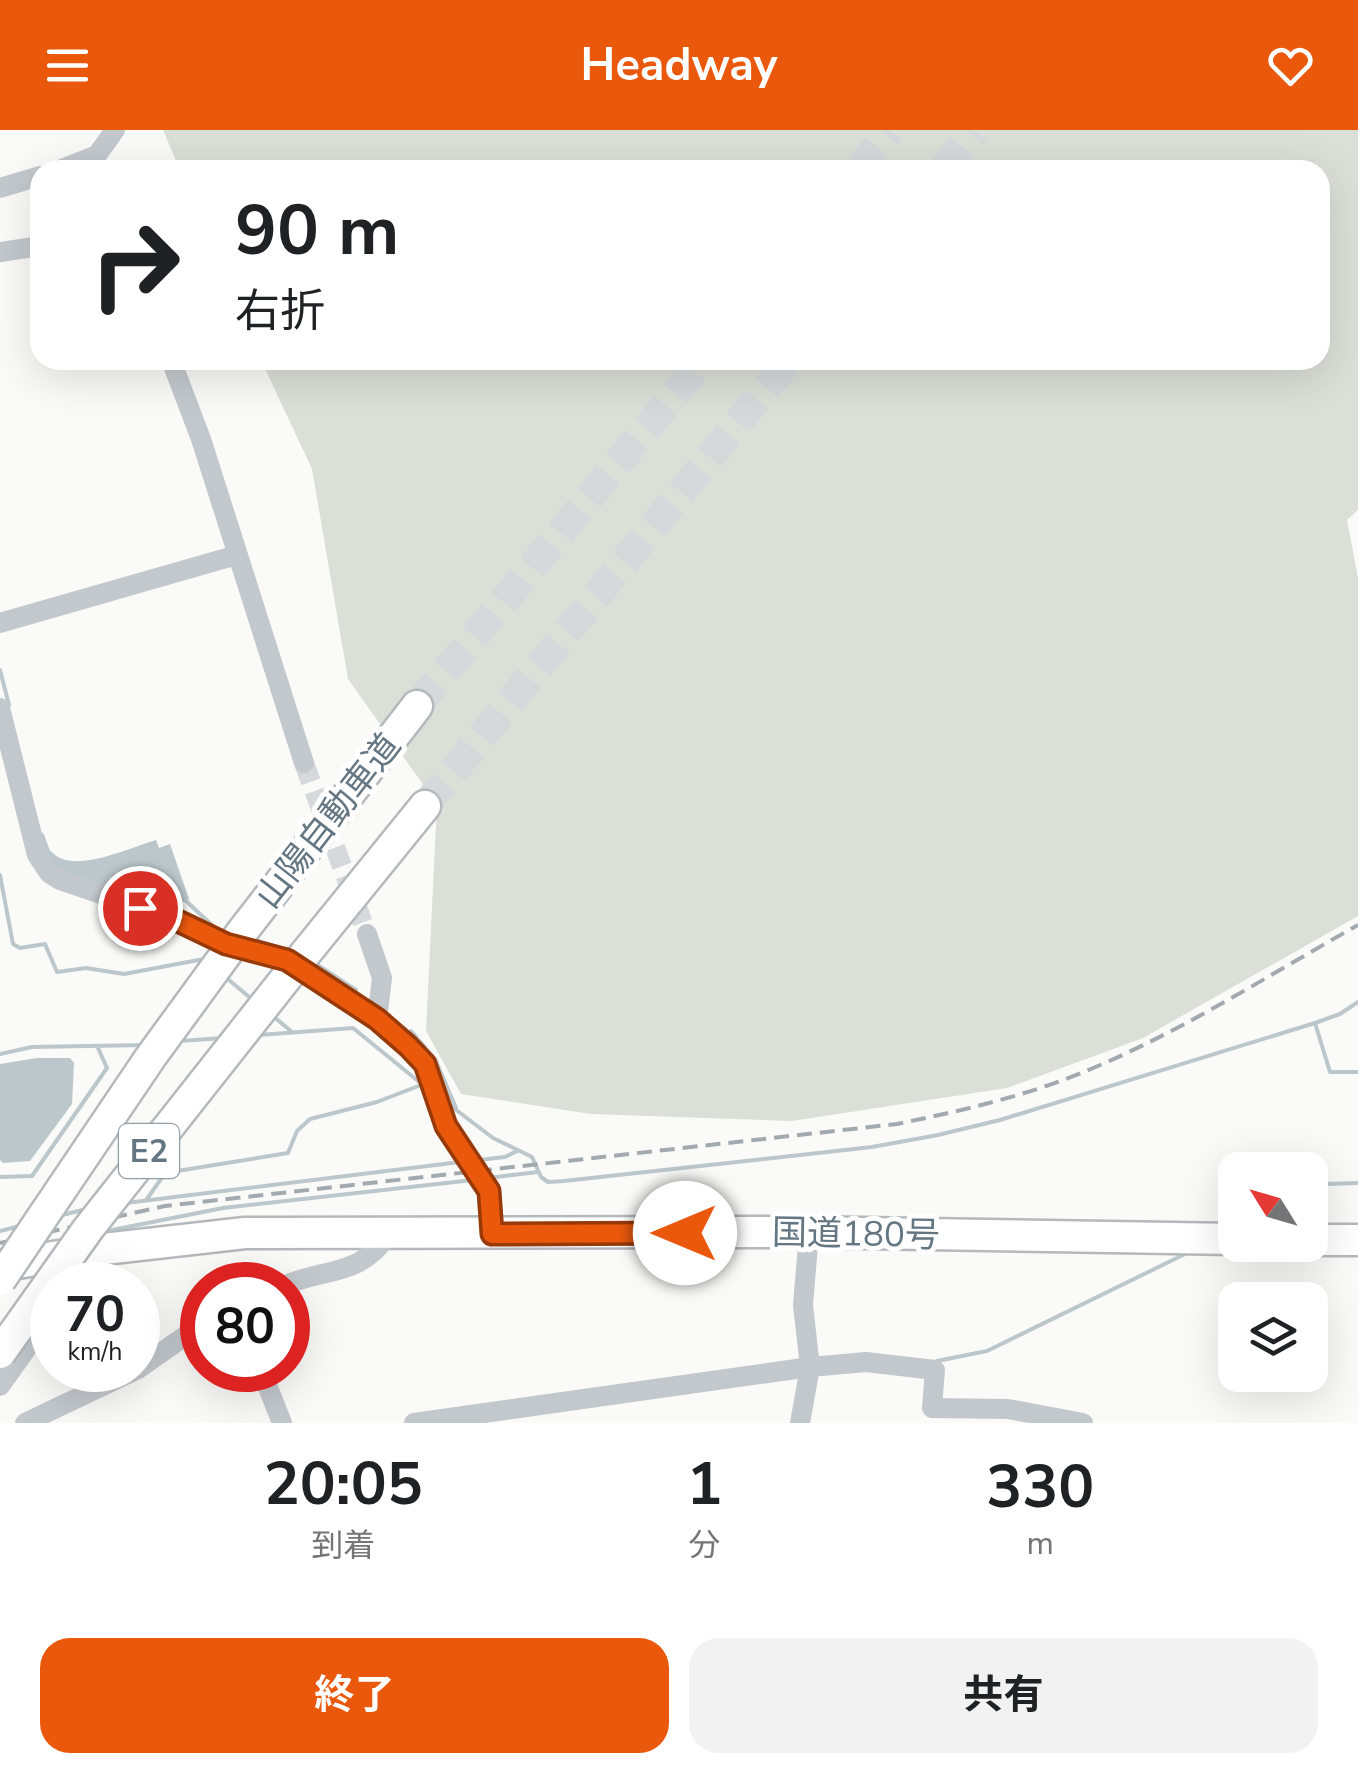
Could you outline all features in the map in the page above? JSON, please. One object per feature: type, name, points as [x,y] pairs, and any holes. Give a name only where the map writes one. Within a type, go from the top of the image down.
[{"type":"highway","name":"山陽自動車道","points":[[0,1280],[150,1058],[417,706]]},
{"type":"highway","name":"山陽自動車道","points":[[0,1353],[88,1229],[425,806]]},
{"type":"highway","name":"国道180号","points":[[0,1266],[95,1250],[245,1233],[809,1232],[1218,1238]]},
{"type":"highway","points":[[1328,1240],[1358,1240]]},
{"type":"street","points":[[85,160],[97,155],[115,130]]},
{"type":"street","points":[[0,188],[30,179]]},
{"type":"street","points":[[0,252],[30,248]]},
{"type":"street","points":[[175,370],[304,763]]},
{"type":"street","points":[[0,623],[237,554]]},
{"type":"street","points":[[0,708],[37,854],[49,873],[72,885],[174,919],[226,944],[287,960],[377,1019],[417,1054],[428,1074],[446,1126],[489,1191],[492,1234]]},
{"type":"street","points":[[367,934],[382,978],[377,1019]]},
{"type":"street","points":[[800,1423],[809,1362],[803,1280],[809,1232]]},
{"type":"street","points":[[310,1278],[358,1266],[376,1252],[390,1233]]},
{"type":"street","points":[[87,1262],[95,1250]]},
{"type":"street","points":[[0,1386],[30,1343]]},
{"type":"street","points":[[414,1423],[809,1362],[866,1362],[936,1370],[932,1408],[1008,1409],[1081,1423]]},
{"type":"street","points":[[25,1423],[91,1392]]},
{"type":"street","points":[[270,1392],[282,1423]]},
{"type":"shaded area","points":[[163,130],[1358,130],[1358,510],[1347,520],[1358,578],[1358,916],[1143,1038],[1007,1088],[792,1121],[591,1114],[461,1094],[426,1031],[437,804],[348,679],[312,469],[266,370],[1330,370],[1330,160],[176,160]]},
{"type":"shaded area","points":[[156,840],[159,848],[170,844],[189,899],[183,902],[156,893],[137,897],[60,872],[45,854],[51,851],[60,858],[86,861]]},
{"type":"shaded area","points":[[70,1058],[74,1063],[72,1104],[30,1161],[3,1163],[0,1064]]},
{"type":"waterway","points":[[0,670],[9,705]]},
{"type":"waterway","points":[[42,835],[49,854]]},
{"type":"waterway","points":[[0,875],[13,944],[20,948],[45,944],[57,972],[86,968],[124,974],[204,959]]},
{"type":"waterway","points":[[185,900],[215,928]]},
{"type":"waterway","points":[[252,939],[291,951]]},
{"type":"waterway","points":[[313,962],[356,990]]},
{"type":"waterway","points":[[223,975],[254,1001]]},
{"type":"waterway","points":[[447,1103],[493,1138],[532,1157],[541,1177],[548,1182],[872,1147],[1000,1120],[1315,1023],[1358,1002]]},
{"type":"waterway","points":[[273,1016],[292,1032]]},
{"type":"waterway","points":[[1315,1023],[1330,1072],[1358,1072]]},
{"type":"waterway","points":[[259,1035],[353,1028],[423,1085]]},
{"type":"waterway","points":[[411,1031],[435,1059],[456,1108]]},
{"type":"waterway","points":[[179,1041],[224,1038]]},
{"type":"waterway","points":[[0,1054],[32,1047],[145,1045]]},
{"type":"waterway","points":[[0,1177],[32,1176],[107,1068],[98,1048]]},
{"type":"waterway","points":[[147,1199],[165,1173],[288,1153],[297,1131],[310,1119],[377,1102],[421,1085]]},
{"type":"waterway","points":[[479,1160],[505,1157],[517,1151]]},
{"type":"waterway","points":[[126,1203],[460,1162]]},
{"type":"waterway","points":[[488,1178],[538,1172]]},
{"type":"waterway","points":[[102,1232],[223,1208],[473,1180]]},
{"type":"waterway","points":[[1328,1184],[1358,1183]]},
{"type":"waterway","points":[[58,1216],[87,1209]]},
{"type":"waterway","points":[[0,1231],[20,1226]]},
{"type":"waterway","points":[[937,1361],[987,1351],[1185,1254]]},
{"type":"tunnel","points":[[866,160],[890,130]]},
{"type":"tunnel","points":[[951,160],[975,130]]},
{"type":"tunnel","points":[[417,706],[695,370]]},
{"type":"tunnel","points":[[425,806],[781,370]]},
{"type":"tunnel","points":[[304,763],[367,934]]},
{"type":"railway","points":[[0,1243],[165,1206],[897,1124],[967,1108],[1036,1089],[1117,1058],[1358,925]]},
{"type":"route","points":[[140,908],[226,944],[287,960],[377,1019],[417,1054],[425,1064],[446,1126],[489,1191],[492,1234],[685,1233]]}]
